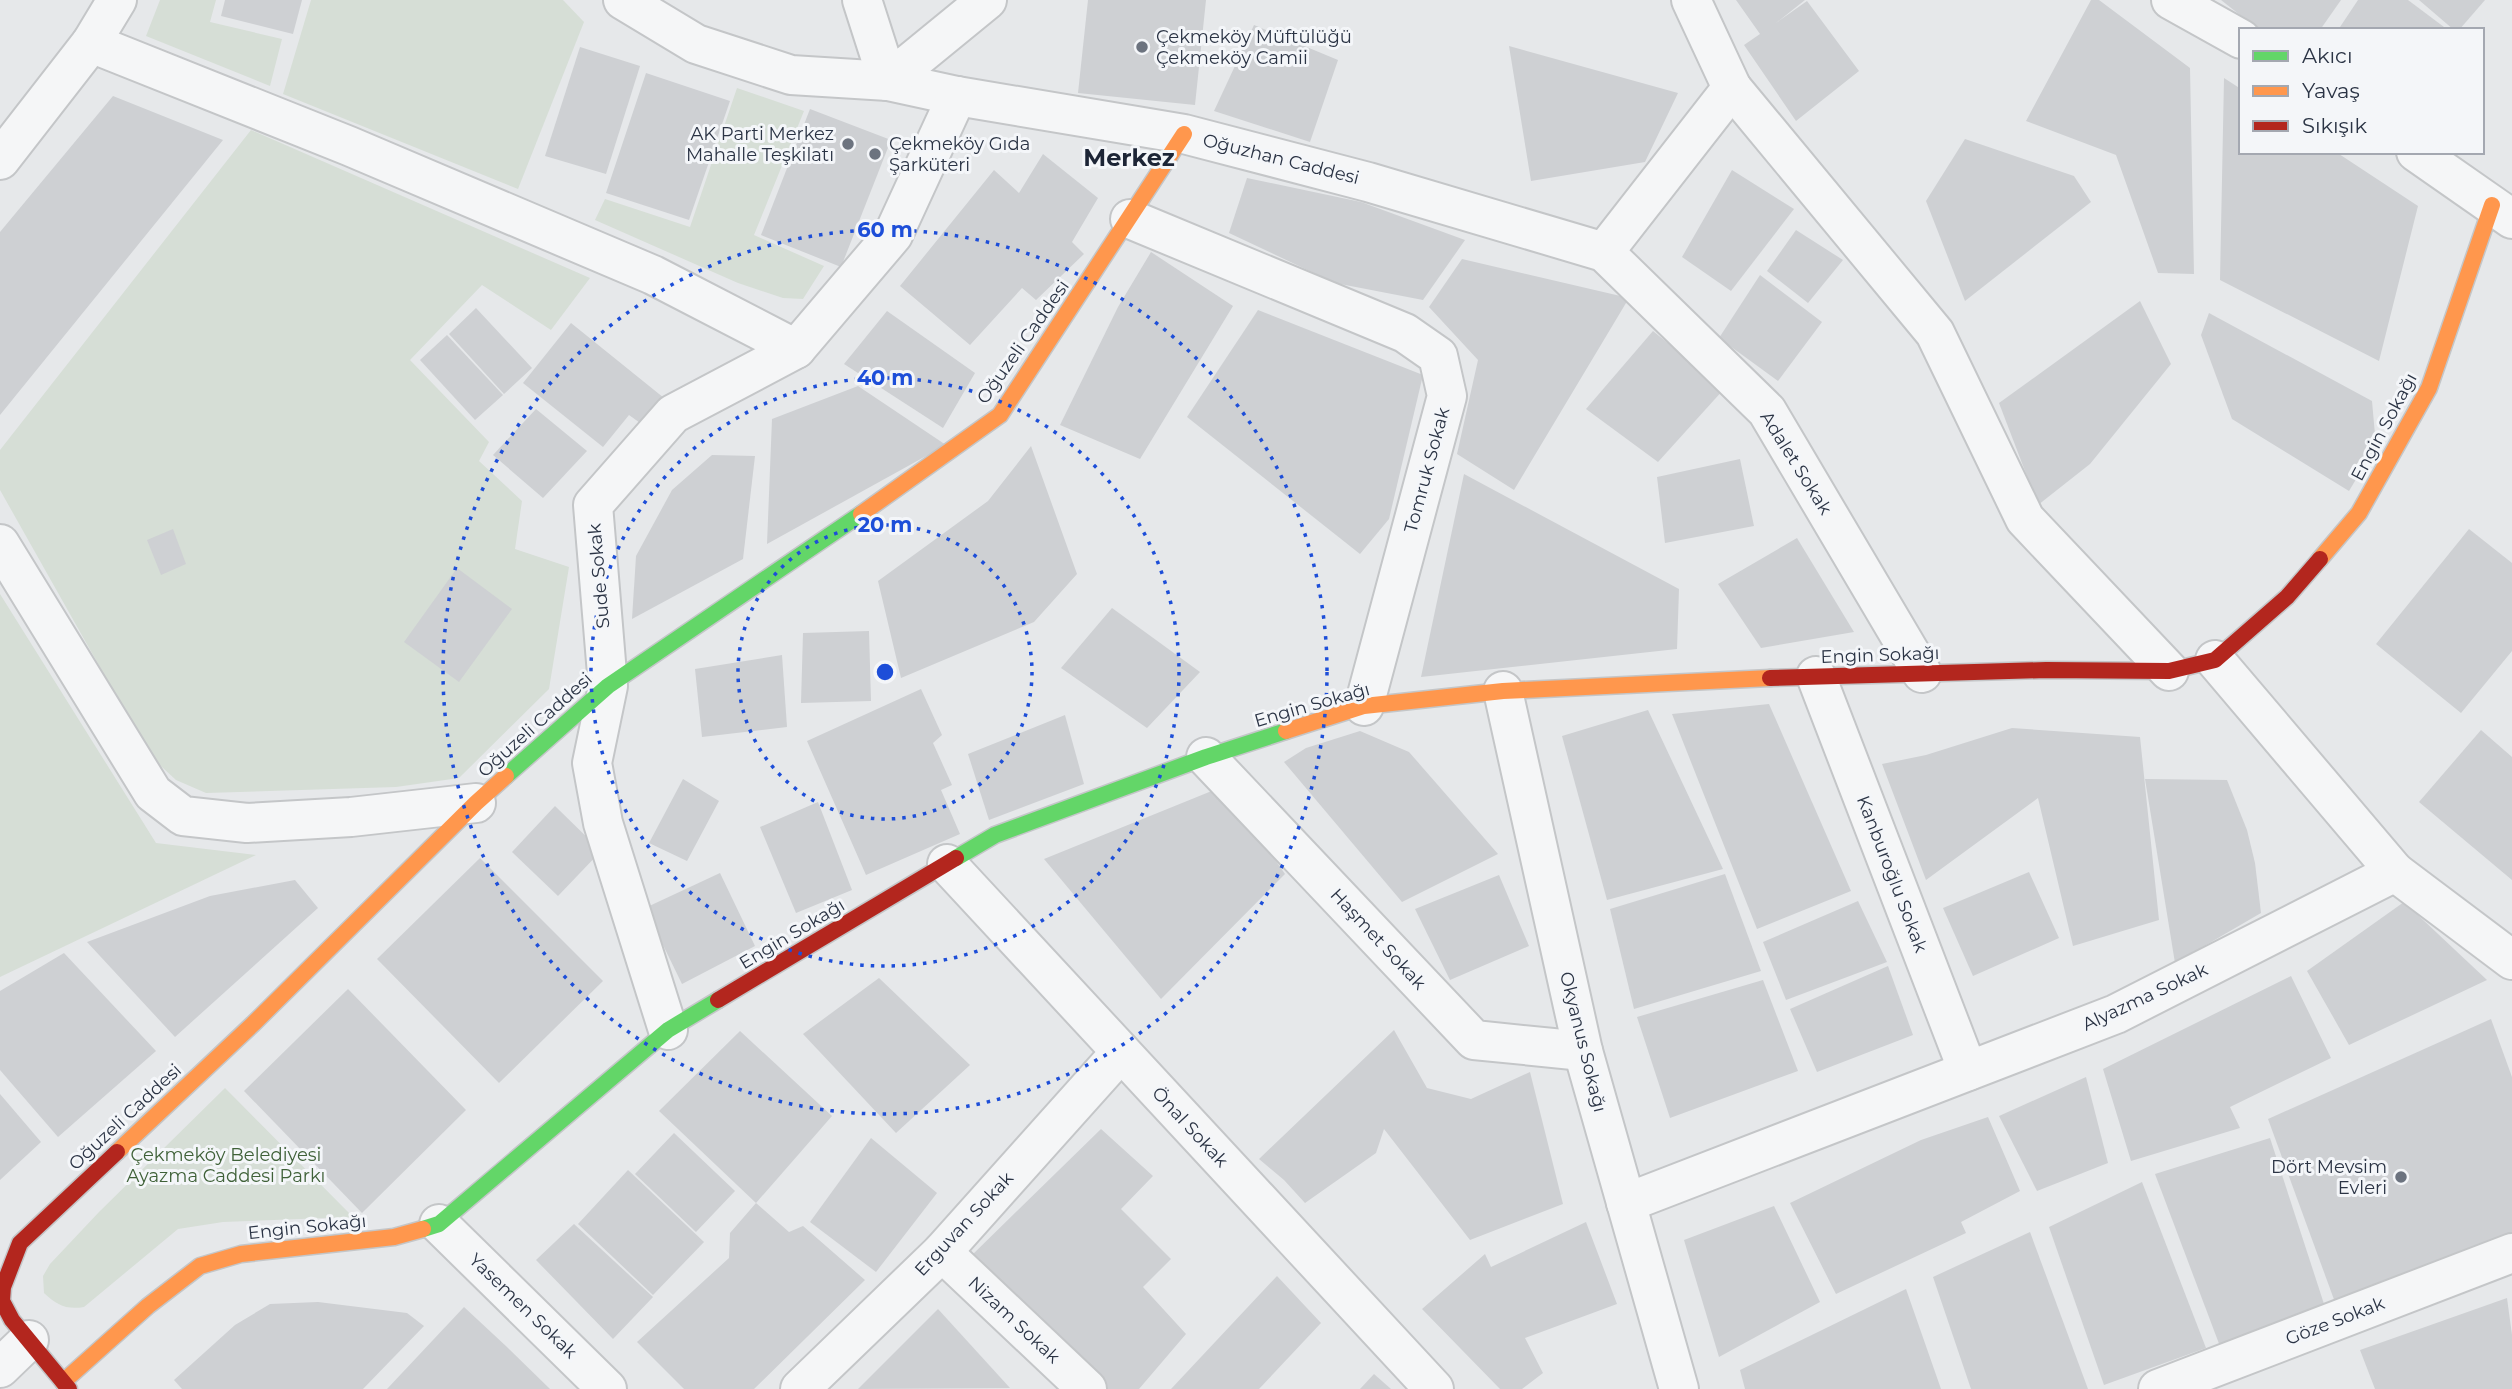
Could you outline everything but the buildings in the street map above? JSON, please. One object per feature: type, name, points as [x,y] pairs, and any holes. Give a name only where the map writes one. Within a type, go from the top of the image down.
[{"type":"street","points":[[0,159],[91,43],[117,0]]},
{"type":"street","name":"Oğuzhan Caddesi","points":[[623,0],[696,44],[791,75],[888,81],[957,96],[1184,134],[1368,182],[1604,252]]},
{"type":"street","points":[[862,0],[888,81],[987,0]]},
{"type":"street","points":[[1691,0],[1732,88],[1935,333],[2025,519],[2169,671]]},
{"type":"street","points":[[2171,0],[2239,38]]},
{"type":"street","points":[[91,43],[324,136],[653,275],[796,349]]},
{"type":"street","points":[[1604,252],[1732,88]]},
{"type":"street","name":"Sude Sokak","points":[[668,1030],[603,823],[592,763],[608,685],[593,505],[673,414],[796,349],[893,235],[957,96]]},
{"type":"street","name":"Oğuzeli Caddesi","points":[[66,1386],[12,1319],[2,1300],[7,1271],[20,1243],[253,1024],[476,803],[608,685],[885,498],[1000,415],[1184,134]]},
{"type":"street","points":[[2419,154],[2502,212]]},
{"type":"street","name":"Engin Sokağı","points":[[66,1386],[148,1306],[200,1266],[241,1254],[394,1237],[439,1224],[668,1030],[995,835],[1206,757],[1364,706],[1503,691],[1816,676],[2046,670],[2169,671],[2215,660],[2287,597],[2359,513],[2429,388],[2502,212]]},
{"type":"street","name":"Tomruk Sokak","points":[[1130,219],[1405,333],[1438,356],[1447,396],[1364,706]]},
{"type":"street","name":"Adalet Sokak","points":[[1604,252],[1767,411],[1922,673]]},
{"type":"street","points":[[0,544],[153,793],[183,816],[247,822],[351,817],[476,803]]},
{"type":"street","points":[[2215,660],[2395,872],[2512,960]]},
{"type":"street","name":"Kanburoğlu Sokak","points":[[1816,676],[1968,1071]]},
{"type":"street","name":"Okyanus Sokağı","points":[[1503,691],[1583,1051],[1679,1389]]},
{"type":"street","name":"Haşmet Sokak","points":[[1206,757],[1474,1040],[1583,1051]]},
{"type":"street","name":"Önal Sokak","points":[[947,864],[1434,1389]]},
{"type":"street","name":"Alyazma Sokak","points":[[1626,1203],[2116,1014],[2395,872]]},
{"type":"street","name":"Erguvan Sokak","points":[[800,1389],[942,1252],[1121,1052]]},
{"type":"street","name":"Yasemen Sokak","points":[[439,1224],[607,1389]]},
{"type":"street","name":"Nizam Sokak","points":[[942,1252],[1087,1389]]},
{"type":"street","name":"Göze Sokak","points":[[2158,1389],[2512,1253]]},
{"type":"street","points":[[0,1368],[29,1340]]},
{"type":"green space","points":[[160,0],[216,0],[210,22],[282,39],[270,86],[146,36]]},
{"type":"green space","points":[[311,0],[563,0],[584,22],[518,189],[283,94]]},
{"type":"green space","points":[[737,88],[804,111],[754,235],[824,266],[803,299],[783,298],[738,283],[595,220],[605,199],[690,227]]},
{"type":"green space","points":[[251,130],[590,278],[551,330],[482,285],[410,360],[489,442],[479,461],[522,501],[515,549],[569,567],[549,689],[459,778],[396,787],[206,793],[176,780],[150,756],[0,490],[0,450]]},
{"type":"green space","points":[[0,594],[156,843],[256,855],[0,977]]},
{"type":"green space","name":"Çekmeköy Belediyesi Ayazma Caddesi Parkı","points":[[225,1088],[353,1217],[223,1222],[178,1229],[84,1307],[67,1307],[44,1293],[43,1276],[50,1264]]},
{"type":"traffic: fast","points":[[506,776],[608,686],[861,514]]},
{"type":"traffic: fast","points":[[956,858],[995,835],[1206,757],[1286,731]]},
{"type":"traffic: fast","points":[[423,1229],[439,1224],[668,1030],[718,1000]]},
{"type":"traffic: slow","points":[[861,514],[1000,415],[1184,134]]},
{"type":"traffic: slow","points":[[2320,559],[2359,513],[2429,388],[2492,205]]},
{"type":"traffic: slow","points":[[1286,731],[1364,706],[1503,691],[1770,678]]},
{"type":"traffic: slow","points":[[117,1152],[253,1024],[506,776]]},
{"type":"traffic: slow","points":[[63,1382],[148,1306],[200,1266],[241,1254],[394,1237],[423,1229]]},
{"type":"traffic: jam","points":[[1770,678],[2046,670],[2169,671],[2215,660],[2287,597],[2320,559]]},
{"type":"traffic: jam","points":[[718,1000],[956,858]]},
{"type":"traffic: jam","points":[[69,1389],[12,1320],[2,1301],[3,1287],[20,1243],[117,1152]]},
{"type":"place","name":"Çekmeköy Müftülüğü Çekmeköy Camii","points":[[1142,47]]},
{"type":"place","name":"AK Parti Merkez Mahalle Teşkilatı","points":[[848,144]]},
{"type":"place","name":"Çekmeköy Gıda Şarküteri","points":[[875,154]]},
{"type":"place","name":"Dört Mevsim Evleri","points":[[2401,1177]]},
{"type":"district","name":"Merkez","points":[[1129,157]]}]
